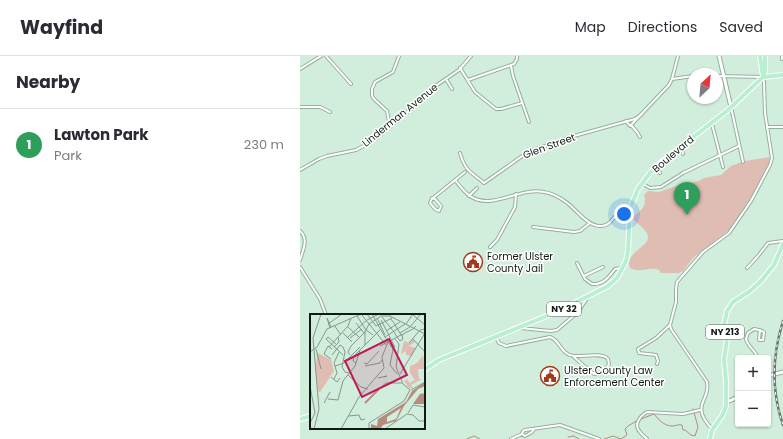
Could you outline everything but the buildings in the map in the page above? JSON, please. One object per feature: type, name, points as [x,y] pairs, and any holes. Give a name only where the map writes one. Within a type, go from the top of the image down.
[{"type":"main road","points":[[719,56],[731,107]]},
{"type":"main road","points":[[760,56],[763,77]]},
{"type":"main road","points":[[763,77],[766,56]]},
{"type":"main road","points":[[763,77],[783,75]]},
{"type":"main road","name":"Boulevard","points":[[425,369],[435,362],[559,311],[608,286],[617,278],[623,268],[628,251],[630,209],[634,197],[642,184],[656,166],[731,107],[763,77]]},
{"type":"main road","name":"NY 213","points":[[710,439],[712,430],[724,412],[727,402],[724,360],[726,339],[724,325],[727,311],[733,302],[750,291],[761,281],[778,258],[783,244]]},
{"type":"main road","points":[[771,375],[783,372]]},
{"type":"main road","points":[[727,402],[735,398]]},
{"type":"main road","points":[[300,419],[310,416]]},
{"type":"street","points":[[300,69],[321,56]]},
{"type":"street","points":[[326,56],[351,84]]},
{"type":"street","points":[[390,126],[387,111],[374,99],[372,96],[372,89],[375,82],[392,72],[399,56]]},
{"type":"street","name":"Linderman Avenue","points":[[300,170],[306,165],[326,156],[348,152],[371,142],[430,91],[460,68],[472,56]]},
{"type":"street","points":[[468,80],[511,66],[516,62],[517,56]]},
{"type":"street","points":[[630,126],[669,85],[678,56]]},
{"type":"street","points":[[511,66],[529,122]]},
{"type":"street","points":[[460,68],[475,92],[498,110],[522,103]]},
{"type":"street","points":[[656,364],[658,362],[655,355],[639,353],[638,349],[656,338],[670,325],[676,302],[676,285],[680,278],[703,252],[729,233],[768,170],[772,158],[765,113],[763,77],[724,76]]},
{"type":"street","points":[[672,79],[687,77]]},
{"type":"street","points":[[446,79],[452,89]]},
{"type":"street","points":[[300,107],[320,108],[330,112]]},
{"type":"street","points":[[731,107],[743,162]]},
{"type":"street","name":"Glen Street","points":[[466,170],[484,183],[528,152],[574,136],[635,119],[641,115]]},
{"type":"street","points":[[626,121],[640,137]]},
{"type":"street","points":[[712,122],[723,167]]},
{"type":"street","points":[[767,127],[783,127]]},
{"type":"street","points":[[681,146],[683,154]]},
{"type":"street","points":[[642,184],[650,188],[661,187],[682,173],[719,154],[739,146]]},
{"type":"street","points":[[433,198],[441,206],[439,212],[430,203],[431,199],[466,170],[460,153]]},
{"type":"street","points":[[656,166],[660,173]]},
{"type":"street","points":[[455,180],[469,196],[488,202],[528,191],[539,191],[556,196],[566,202],[590,223],[597,226],[604,226],[621,211],[630,209]]},
{"type":"street","points":[[469,196],[477,188]]},
{"type":"street","points":[[490,247],[497,240],[515,207],[516,194]]},
{"type":"street","points":[[532,227],[574,232],[580,231],[590,223]]},
{"type":"street","points":[[300,230],[304,235],[305,242],[300,260]]},
{"type":"street","points":[[747,268],[768,243],[783,241]]},
{"type":"street","points":[[577,263],[589,283],[598,284],[608,278],[615,269],[623,268]]},
{"type":"street","points":[[300,267],[320,299],[326,314]]},
{"type":"street","points":[[584,276],[603,267]]},
{"type":"street","points":[[519,328],[551,331],[557,330],[577,312],[588,297]]},
{"type":"street","points":[[670,325],[672,331],[707,382],[708,388],[702,402],[701,410],[712,430]]},
{"type":"street","points":[[756,355],[748,346],[746,339],[748,333],[754,329],[760,330],[764,332],[763,340],[759,340],[760,330]]},
{"type":"street","points":[[496,337],[499,343],[506,346],[550,337],[555,339],[561,349],[574,356],[594,374],[604,371],[609,364],[608,359],[604,356],[574,356]]},
{"type":"street","points":[[647,439],[638,430],[637,424],[639,419],[647,412],[684,414],[701,410]]},
{"type":"street","points":[[511,439],[522,434],[523,431],[562,425],[600,439]]},
{"type":"street","points":[[522,434],[525,436],[534,429]]},
{"type":"shaded area","points":[[770,157],[769,164],[757,188],[729,230],[693,258],[683,271],[679,273],[661,273],[659,270],[655,269],[634,270],[630,268],[630,258],[645,244],[648,237],[643,228],[634,220],[634,216],[643,207],[645,202],[644,195],[648,191],[659,192],[679,185],[699,181],[704,178],[721,175],[731,166],[745,161]]},
{"type":"waterway","points":[[641,419],[654,414],[664,424],[669,426],[682,425],[683,430],[695,436],[698,427],[693,409]]},
{"type":"waterway","points":[[604,439],[613,436],[621,439],[627,435],[625,429],[638,420]]},
{"type":"waterway","points":[[467,439],[474,436],[480,439]]},
{"type":"waterway","points":[[568,437],[574,436],[579,439]]},
{"type":"railway","points":[[783,321],[779,334],[774,373],[776,399],[783,425]]},
{"type":"place","name":"Lawton Park","points":[[687,215]]},
{"type":"place","name":"Former Ulster County Jail","points":[[473,262]]},
{"type":"place","name":"Ulster County Law Enforcement Center","points":[[550,376]]}]
